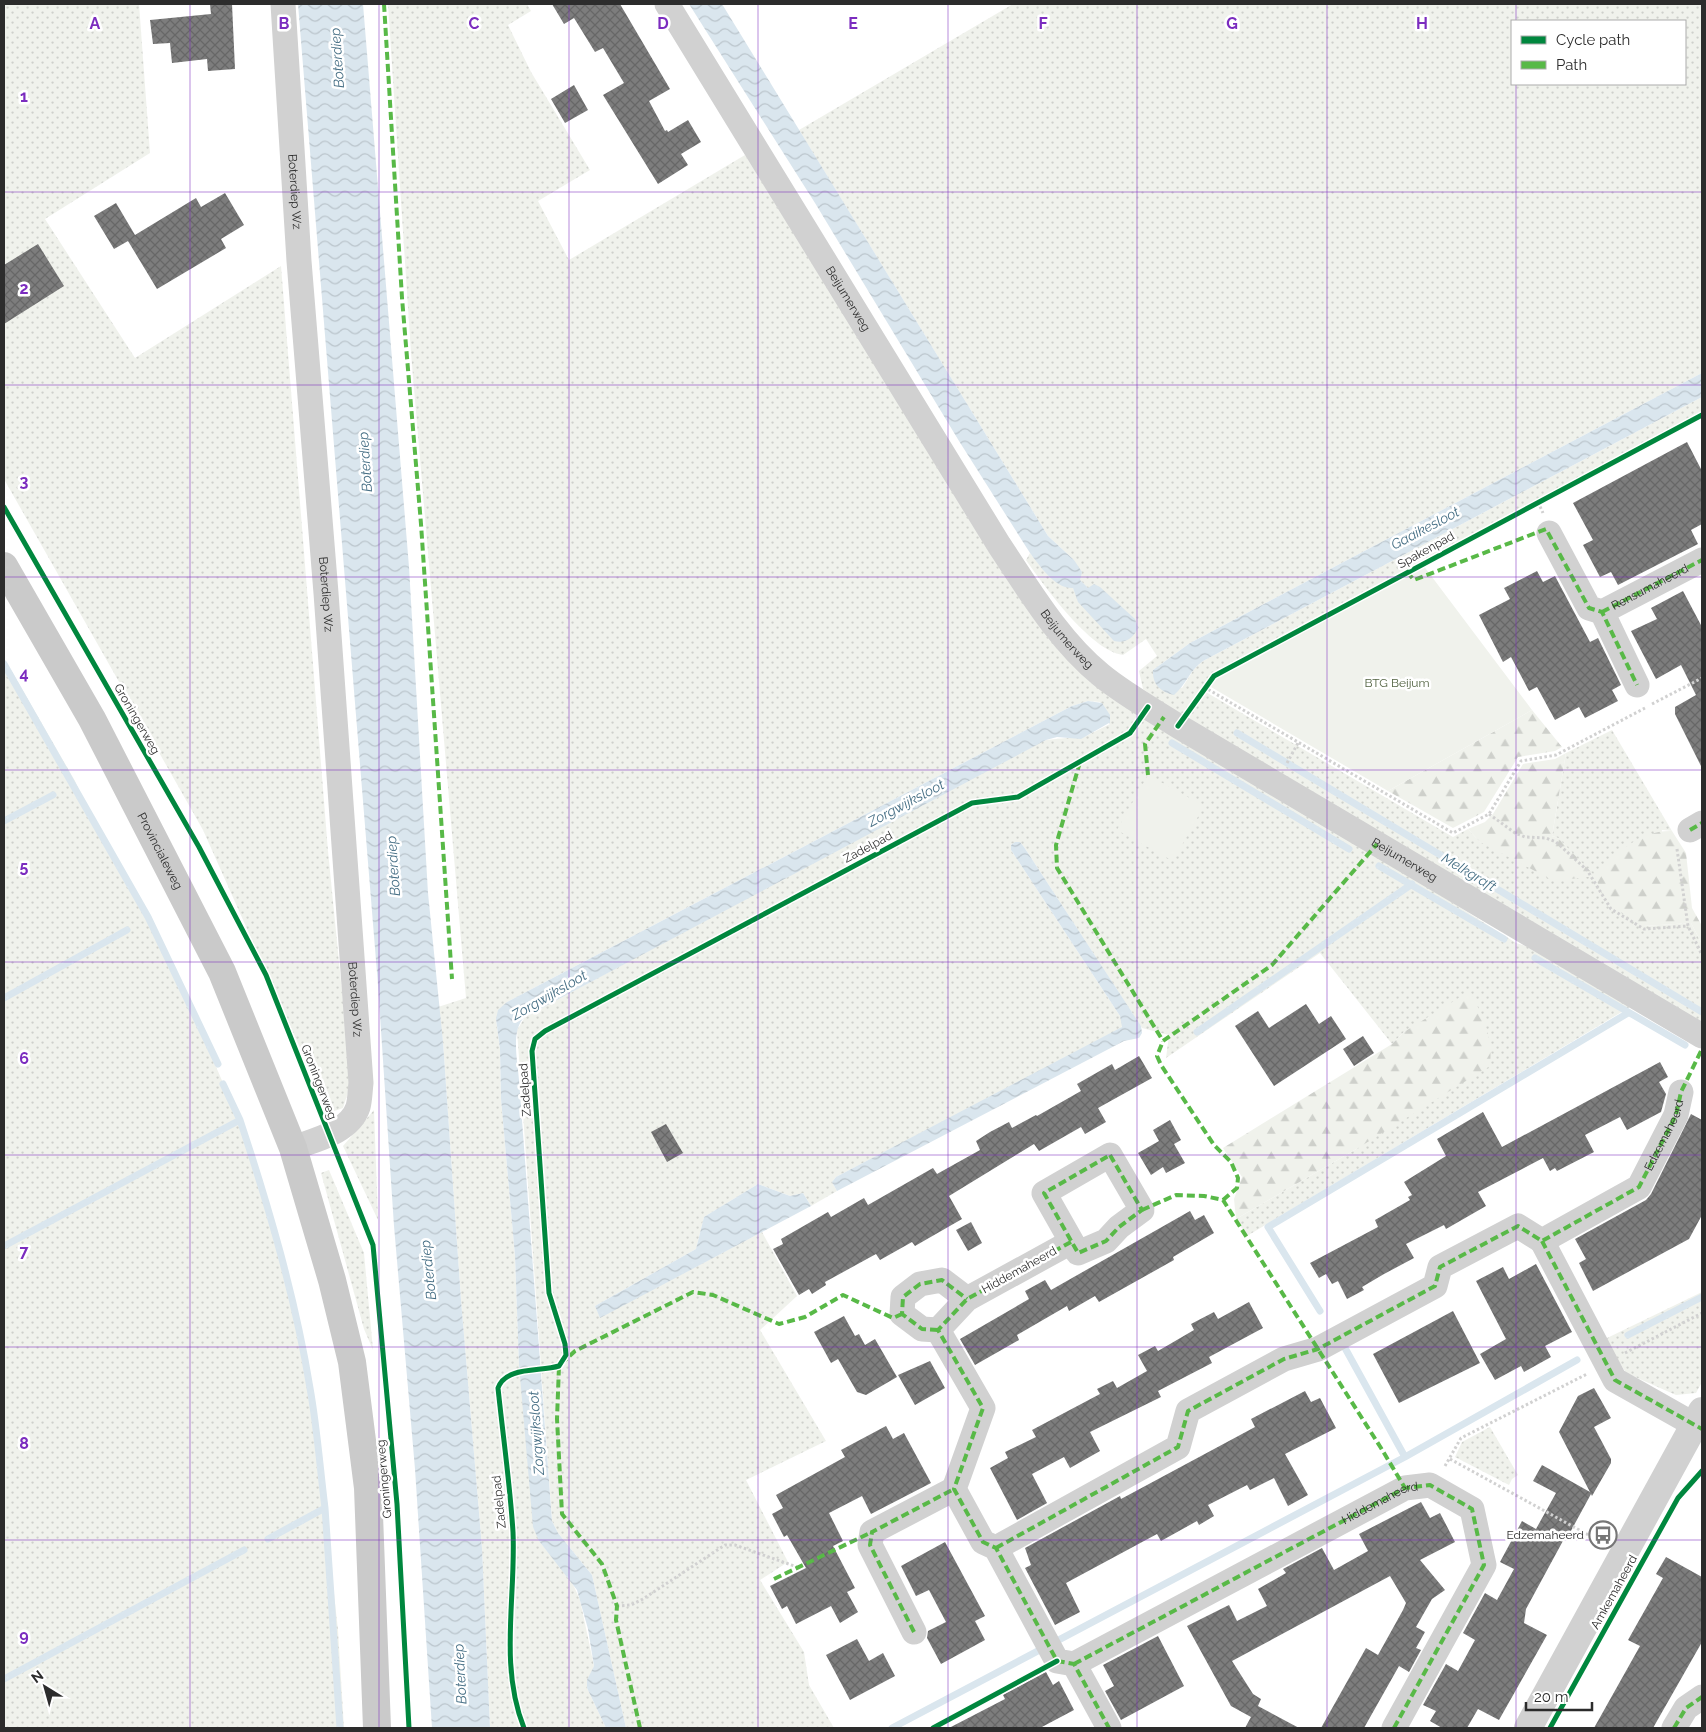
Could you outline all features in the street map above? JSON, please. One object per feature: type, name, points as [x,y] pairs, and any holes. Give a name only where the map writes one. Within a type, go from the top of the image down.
[{"type":"main road","name":"Provincialeweg","points":[[4,566],[92,719],[222,972],[293,1148]]},
{"type":"main road","name":"Groningerweg","points":[[293,1148],[332,1280],[352,1362],[368,1488],[377,1728]]},
{"type":"street","name":"Boterdiep Wz","points":[[283,4],[299,261],[327,603],[361,1083],[357,1108],[349,1123],[293,1148]]},
{"type":"street","name":"Beijumerweg","points":[[667,4],[999,545],[1032,594],[1073,648],[1101,675],[1178,726],[1702,1036]]},
{"type":"street","name":"Rensumaheerd","points":[[1549,533],[1590,608],[1602,612],[1701,564]]},
{"type":"street","name":"Rensumaheerd","points":[[1602,612],[1637,685]]},
{"type":"street","name":"Edzemaheerd","points":[[1542,1241],[1638,1188],[1676,1115],[1681,1092]]},
{"type":"street","points":[[996,1548],[1178,1447],[1188,1412],[1284,1359],[1318,1348],[1435,1286],[1440,1267],[1518,1226],[1542,1241],[1615,1380],[1700,1422]]},
{"type":"street","name":"Hiddemaheerd","points":[[967,1299],[942,1280],[920,1284],[903,1297],[902,1314],[922,1329],[938,1330],[967,1299],[1072,1242]]},
{"type":"street","points":[[914,1632],[870,1545],[872,1532],[954,1489],[983,1408],[938,1330]]},
{"type":"street","name":"Amkemaheerd","points":[[1528,1728],[1700,1422]]},
{"type":"street","name":"Hiddemaheerd","points":[[1065,1663],[1405,1488],[1430,1484],[1472,1509],[1484,1564],[1394,1728]]},
{"type":"street","points":[[954,1489],[983,1542],[996,1548],[1041,1632],[1065,1663],[1109,1728]]},
{"type":"street","points":[[1674,1728],[1686,1708],[1702,1697]]},
{"type":"path","points":[[1529,506],[1546,497]]},
{"type":"path","points":[[1204,687],[1453,834],[1488,814],[1521,761],[1556,755],[1702,678]]},
{"type":"path","points":[[1199,694],[1209,681]]},
{"type":"path","points":[[1292,756],[1298,743]]},
{"type":"path","points":[[1488,814],[1515,833],[1525,837],[1546,838],[1556,842],[1587,870],[1611,909],[1644,929],[1688,926]]},
{"type":"path","points":[[1696,827],[1675,838],[1688,926],[1702,955]]},
{"type":"path","points":[[1430,1484],[1450,1459],[1461,1438],[1607,1364],[1639,1345],[1702,1313]]},
{"type":"path","points":[[1450,1459],[1603,1544]]},
{"type":"path","points":[[617,1606],[631,1605],[643,1599],[726,1545],[735,1545],[797,1567]]},
{"type":"green space","points":[[4,4],[139,4],[150,153],[45,219],[135,358],[281,266],[328,851],[351,1083],[343,1108],[329,1113],[203,830],[4,479]]},
{"type":"green space","points":[[388,4],[527,4],[531,11],[508,25],[531,72],[590,170],[538,201],[569,260],[745,155],[1041,625],[1368,849],[1516,943],[1539,950],[1630,1007],[1247,1236],[1236,1219],[1358,1148],[1411,1029],[1404,1032],[1392,1044],[1320,953],[1166,1058],[1169,1035],[1142,1028],[1024,847],[1020,842],[1011,844],[1011,850],[1120,1016],[1123,1024],[1120,1030],[836,1177],[832,1182],[837,1191],[811,1206],[803,1193],[790,1196],[758,1184],[704,1217],[696,1249],[595,1306],[600,1317],[762,1232],[797,1296],[760,1330],[826,1441],[746,1480],[788,1562],[760,1580],[804,1652],[809,1685],[834,1728],[626,1728],[592,1575],[558,1533],[552,1521],[517,1030],[525,1017],[986,770],[1046,740],[1086,736],[1110,724],[1100,702],[1088,701],[1072,706],[507,1002],[496,1019],[500,1049],[501,1099],[515,1256],[519,1365],[539,1541],[572,1582],[580,1600],[594,1666],[587,1688],[606,1728],[490,1728],[482,1548],[461,1300],[443,1042],[438,1007],[466,998],[411,353]]},
{"type":"green space","points":[[1013,4],[1702,4],[1702,373],[1190,643],[1153,670],[1182,688],[1194,669],[1203,661],[1702,397],[1702,411],[1218,670],[1209,677],[1183,713],[1178,715],[1143,689],[1139,671],[1157,656],[1146,639],[1123,655],[1110,651],[1097,642],[1069,616],[1026,560],[1030,553],[1041,567],[1073,588],[1078,598],[1087,588],[1080,580],[1074,560],[1048,536],[799,130]]},
{"type":"green space","name":"BTG Beijum","points":[[1423,565],[1532,710],[1388,791],[1211,687],[1215,679]]},
{"type":"green space","points":[[4,658],[75,781],[93,821],[151,916],[239,1120],[274,1223],[303,1357],[316,1430],[338,1630],[344,1728],[4,1728]]},
{"type":"green space","points":[[1204,691],[1453,837],[1468,829],[1480,842],[1594,876],[1558,838],[1552,836],[1566,753],[1612,730],[1672,831],[1662,830],[1644,926],[1691,923],[1702,944],[1702,1025],[1192,723],[1189,716]]},
{"type":"green space","points":[[1532,710],[1562,747],[1555,751],[1518,757],[1484,812],[1453,828],[1388,791]]},
{"type":"green space","points":[[1566,753],[1552,836],[1558,838],[1595,876],[1554,881],[1480,842],[1468,829],[1485,822],[1493,814],[1523,764],[1555,759]]},
{"type":"green space","points":[[1148,775],[1204,806],[1173,861],[1117,830]]},
{"type":"green space","points":[[1672,831],[1686,853],[1692,908],[1702,926],[1702,944],[1691,923],[1644,926],[1611,906],[1601,891],[1595,876],[1620,852],[1639,839],[1660,832]]},
{"type":"green space","points":[[1470,991],[1486,1027],[1490,1045],[1490,1066],[1358,1148],[1236,1219],[1234,1199],[1242,1177],[1223,1148],[1392,1044],[1404,1032]]},
{"type":"green space","points":[[374,1110],[378,1220],[343,1146]]},
{"type":"green space","points":[[329,1170],[364,1253],[373,1350],[364,1329],[321,1173]]},
{"type":"green space","points":[[1702,1292],[1702,1382],[1696,1393],[1676,1395],[1626,1373],[1605,1339]]},
{"type":"green space","points":[[1490,1427],[1518,1475],[1512,1479],[1509,1485],[1455,1457],[1462,1442]]},
{"type":"water","name":"Boterdiep","points":[[298,4],[363,4],[409,567],[428,893],[443,1042],[461,1300],[482,1548],[490,1728],[432,1728],[415,1469],[394,1226],[378,985]]},
{"type":"water","points":[[689,4],[722,4],[1048,536],[1074,560],[1082,572],[1080,580],[1088,588],[1094,584],[1100,587],[1135,619],[1138,628],[1129,639],[1122,642],[1114,641],[1078,602],[1073,588],[1060,585],[1054,581],[1030,553],[959,441],[815,203]]},
{"type":"water","name":"Gaaikesloot","points":[[1702,373],[1702,397],[1203,661],[1174,695],[1158,687],[1154,679],[1153,670],[1190,643]]},
{"type":"water","name":"Zorgwijksloot","points":[[1088,701],[1102,703],[1110,715],[1110,724],[1081,739],[1057,737],[1046,740],[525,1017],[520,1022],[516,1038],[517,1056],[552,1521],[558,1533],[592,1575],[626,1728],[606,1728],[587,1688],[587,1680],[594,1666],[588,1629],[577,1590],[539,1541],[533,1527],[519,1365],[515,1256],[501,1099],[500,1049],[496,1019],[498,1010],[507,1002],[1072,706]]},
{"type":"water","points":[[1015,842],[1020,842],[1024,847],[1141,1026],[1142,1033],[1139,1038],[1124,1041],[837,1191],[832,1182],[836,1177],[1122,1027],[1120,1016],[1011,850],[1011,845]]},
{"type":"water","points":[[758,1184],[790,1196],[803,1193],[811,1206],[600,1318],[595,1306],[696,1249],[704,1217]]},
{"type":"building","points":[[210,4],[232,4],[235,69],[208,71],[207,59],[172,63],[170,43],[153,44],[150,20],[211,14]]},
{"type":"building","points":[[552,4],[620,4],[670,89],[649,101],[665,131],[667,130],[668,132],[688,120],[701,142],[681,154],[688,165],[658,184],[603,95],[624,83],[603,48],[595,52],[574,18],[564,24]]},
{"type":"building","points":[[574,85],[588,110],[565,123],[551,99]]},
{"type":"building","points":[[225,193],[244,225],[221,239],[226,248],[157,289],[128,241],[114,249],[94,216],[116,203],[135,235],[196,198],[201,207]]},
{"type":"building","points":[[38,244],[64,286],[4,324],[4,265]]},
{"type":"building","points":[[1687,442],[1702,471],[1702,524],[1691,530],[1698,544],[1618,585],[1611,572],[1600,577],[1583,545],[1593,540],[1573,503]]},
{"type":"building","points":[[1537,571],[1543,582],[1555,576],[1590,642],[1598,638],[1621,685],[1612,690],[1618,701],[1585,718],[1579,707],[1555,720],[1537,687],[1529,691],[1511,657],[1503,662],[1479,615],[1510,599],[1504,588]]},
{"type":"building","points":[[1683,591],[1702,627],[1702,768],[1675,714],[1675,707],[1696,695],[1681,665],[1656,679],[1631,631],[1657,619],[1651,608]]},
{"type":"building","points":[[1306,1004],[1319,1024],[1331,1016],[1346,1039],[1274,1086],[1235,1026],[1258,1011],[1269,1028]]},
{"type":"building","points":[[1363,1036],[1374,1053],[1354,1066],[1343,1049]]},
{"type":"building","points":[[1139,1056],[1152,1078],[1098,1108],[1106,1122],[1085,1134],[1081,1127],[1039,1151],[1034,1144],[949,1196],[962,1219],[915,1246],[912,1242],[880,1260],[876,1254],[825,1282],[826,1285],[812,1294],[809,1289],[799,1295],[773,1249],[783,1244],[781,1239],[828,1212],[831,1217],[864,1198],[868,1205],[933,1168],[937,1174],[980,1150],[976,1141],[990,1132],[1009,1122],[1012,1128],[1037,1116],[1081,1091],[1077,1084],[1112,1064],[1115,1070]]},
{"type":"building","points":[[1660,1062],[1668,1077],[1659,1082],[1666,1094],[1661,1112],[1627,1130],[1620,1117],[1585,1135],[1594,1152],[1557,1171],[1555,1168],[1550,1171],[1543,1158],[1478,1192],[1486,1206],[1446,1229],[1444,1225],[1406,1244],[1414,1258],[1362,1287],[1364,1290],[1347,1299],[1338,1281],[1332,1284],[1326,1274],[1319,1278],[1310,1263],[1378,1227],[1375,1220],[1410,1200],[1408,1197],[1412,1195],[1404,1182],[1446,1156],[1437,1139],[1483,1112],[1502,1147]]},
{"type":"building","points":[[1691,1114],[1702,1120],[1702,1215],[1689,1239],[1593,1291],[1579,1263],[1586,1259],[1575,1239],[1646,1200],[1651,1194]]},
{"type":"building","points":[[1170,1120],[1181,1140],[1174,1144],[1185,1163],[1166,1173],[1163,1167],[1151,1175],[1138,1153],[1159,1141],[1153,1130]]},
{"type":"building","points":[[666,1124],[683,1153],[667,1162],[651,1132]]},
{"type":"building","points":[[1190,1211],[1195,1220],[1204,1215],[1214,1233],[1173,1257],[1174,1260],[1099,1302],[1095,1296],[1069,1311],[1067,1306],[1017,1335],[1019,1340],[975,1365],[960,1339],[1029,1299],[1025,1291],[1045,1280],[1051,1290]]},
{"type":"building","points":[[971,1222],[982,1243],[968,1251],[956,1230]]},
{"type":"building","points":[[1536,1264],[1572,1332],[1545,1346],[1551,1357],[1524,1372],[1521,1366],[1495,1380],[1480,1354],[1506,1339],[1476,1281],[1503,1267],[1509,1279]]},
{"type":"building","points":[[1249,1302],[1263,1328],[1209,1357],[1212,1363],[1158,1391],[1161,1397],[1090,1432],[1100,1451],[1070,1468],[1064,1457],[1032,1474],[1047,1503],[1017,1520],[990,1468],[1008,1458],[1005,1452],[1036,1437],[1032,1430],[1100,1394],[1097,1389],[1113,1381],[1117,1388],[1147,1371],[1138,1355],[1155,1346],[1158,1351],[1194,1330],[1191,1324],[1214,1312],[1218,1319]]},
{"type":"building","points":[[1453,1311],[1480,1363],[1399,1403],[1373,1354]]},
{"type":"building","points":[[844,1316],[855,1336],[859,1334],[865,1345],[875,1339],[897,1377],[866,1395],[857,1392],[838,1359],[831,1363],[814,1332]]},
{"type":"building","points":[[930,1361],[945,1388],[915,1405],[898,1375]]},
{"type":"building","points":[[1594,1388],[1611,1418],[1594,1427],[1611,1459],[1611,1463],[1592,1496],[1591,1494],[1566,1540],[1564,1539],[1526,1609],[1524,1623],[1547,1635],[1499,1720],[1478,1709],[1467,1728],[1442,1728],[1430,1721],[1436,1711],[1423,1705],[1446,1664],[1458,1671],[1475,1640],[1463,1633],[1485,1593],[1497,1600],[1514,1569],[1500,1562],[1522,1521],[1536,1529],[1556,1493],[1533,1481],[1542,1465],[1590,1492],[1559,1432],[1578,1396]]},
{"type":"building","points":[[1305,1391],[1311,1402],[1320,1398],[1336,1428],[1285,1454],[1308,1495],[1288,1506],[1274,1478],[1250,1490],[1247,1485],[1208,1505],[1214,1516],[1199,1525],[1197,1521],[1161,1541],[1157,1534],[1066,1583],[1080,1612],[1055,1625],[1025,1568],[1031,1565],[1025,1548],[1120,1496],[1121,1499],[1255,1427],[1251,1419]]},
{"type":"building","points":[[886,1426],[893,1439],[904,1433],[931,1483],[871,1514],[862,1496],[829,1513],[843,1541],[833,1546],[855,1588],[847,1592],[858,1612],[840,1623],[831,1606],[796,1624],[787,1606],[782,1609],[770,1586],[806,1568],[787,1535],[784,1537],[772,1514],[783,1508],[776,1495],[845,1457],[841,1450]]},
{"type":"building","points":[[1421,1502],[1430,1518],[1440,1513],[1455,1542],[1420,1560],[1445,1590],[1432,1599],[1416,1627],[1425,1632],[1416,1648],[1421,1650],[1409,1672],[1399,1666],[1364,1728],[1321,1728],[1366,1648],[1378,1655],[1403,1610],[1406,1603],[1390,1576],[1232,1661],[1253,1694],[1261,1699],[1258,1706],[1299,1728],[1245,1728],[1251,1717],[1231,1706],[1187,1626],[1229,1605],[1237,1621],[1267,1606],[1258,1589],[1286,1573],[1283,1569],[1322,1548],[1334,1570],[1368,1551],[1359,1534]]},
{"type":"building","points":[[945,1542],[985,1616],[975,1621],[985,1640],[941,1664],[927,1638],[928,1631],[946,1622],[929,1590],[916,1596],[901,1566]]},
{"type":"building","points":[[1666,1557],[1702,1577],[1702,1642],[1653,1728],[1594,1728],[1640,1646],[1628,1640],[1663,1578],[1656,1574]]},
{"type":"building","points":[[1158,1636],[1184,1686],[1121,1720],[1105,1691],[1114,1686],[1103,1665]]},
{"type":"building","points":[[857,1639],[869,1661],[883,1653],[895,1676],[850,1700],[826,1655]]},
{"type":"building","points":[[1046,1672],[1053,1685],[1059,1681],[1074,1710],[1040,1728],[949,1728],[1005,1699],[1003,1695]]},
{"type":"waterway","points":[[4,664],[148,917],[218,1064]]},
{"type":"waterway","name":"Melkgraft","points":[[1237,733],[1702,1012]]},
{"type":"waterway","points":[[1172,743],[1349,849]]},
{"type":"waterway","points":[[4,821],[53,795]]},
{"type":"waterway","points":[[1379,866],[1504,939]]},
{"type":"waterway","points":[[1197,1032],[1412,884]]},
{"type":"waterway","points":[[4,998],[127,930]]},
{"type":"waterway","points":[[1535,958],[1685,1045]]},
{"type":"waterway","points":[[1320,1311],[1268,1227],[1628,1013]]},
{"type":"waterway","points":[[4,1246],[240,1120],[223,1084]]},
{"type":"waterway","points":[[240,1120],[271,1219],[297,1320],[317,1433],[325,1508],[268,1539]]},
{"type":"waterway","points":[[1628,1335],[1702,1297]]},
{"type":"waterway","points":[[1345,1348],[1405,1457]]},
{"type":"waterway","points":[[892,1728],[1405,1457],[1577,1360]]},
{"type":"waterway","points":[[325,1508],[340,1728]]},
{"type":"waterway","points":[[4,1679],[244,1550]]},
{"type":"marked path","points":[[384,4],[402,298],[421,524],[452,979]]},
{"type":"marked path","points":[[1407,572],[1414,580],[1546,529],[1589,608],[1602,612],[1637,685]]},
{"type":"marked path","points":[[1602,612],[1702,560]]},
{"type":"marked path","points":[[1148,775],[1145,744],[1164,717]]},
{"type":"marked path","points":[[1080,762],[1056,845],[1057,868],[1163,1041]]},
{"type":"marked path","points":[[1690,830],[1702,823]]},
{"type":"marked path","points":[[1223,1200],[1237,1188],[1238,1178],[1231,1162],[1214,1145],[1161,1065],[1157,1056],[1163,1041],[1272,965],[1377,844]]},
{"type":"marked path","points":[[996,1548],[1178,1447],[1188,1411],[1284,1359],[1318,1349],[1435,1286],[1440,1267],[1518,1226],[1542,1241],[1639,1187],[1676,1115],[1681,1092],[1702,1049]]},
{"type":"marked path","points":[[1110,1155],[1142,1210],[1119,1227],[1106,1241],[1078,1253],[1044,1193],[1110,1155]]},
{"type":"marked path","points":[[1142,1210],[1176,1195],[1204,1196],[1223,1200],[1405,1488]]},
{"type":"marked path","points":[[1542,1241],[1615,1380],[1702,1429]]},
{"type":"marked path","points":[[1071,1242],[967,1299],[938,1330],[983,1408],[954,1489],[983,1542],[996,1548],[1057,1661],[1074,1664],[1109,1728]]},
{"type":"marked path","points":[[938,1330],[922,1329],[902,1314],[903,1297],[920,1284],[942,1280],[967,1299]]},
{"type":"marked path","points":[[640,1728],[616,1620],[617,1606],[602,1564],[562,1514],[557,1419],[559,1366],[575,1351],[693,1292],[713,1295],[779,1324],[805,1317],[843,1295],[893,1318],[902,1314]]},
{"type":"marked path","points":[[1074,1664],[1405,1488],[1430,1485],[1472,1509],[1484,1565],[1394,1728]]},
{"type":"marked path","points":[[914,1632],[870,1545],[872,1532],[954,1489]]},
{"type":"marked path","points":[[774,1579],[872,1532]]},
{"type":"marked path","points":[[1674,1728],[1686,1708],[1702,1697]]},
{"type":"cycle path","name":"Spakenpad","points":[[1178,726],[1214,676],[1702,415]]},
{"type":"cycle path","points":[[4,507],[199,847],[266,975],[373,1245],[397,1504],[409,1728]]},
{"type":"cycle path","name":"Zadelpad","points":[[524,1728],[516,1704],[510,1656],[513,1532],[498,1388],[502,1381],[516,1373],[559,1366],[566,1355],[565,1344],[549,1293],[532,1051],[535,1039],[545,1031],[972,803],[1018,797],[1130,733],[1148,707]]},
{"type":"cycle path","points":[[1550,1728],[1678,1498],[1702,1471]]},
{"type":"cycle path","points":[[933,1728],[1057,1661]]},
{"type":"place","name":"Edzemaheerd","points":[[1603,1535]]}]
